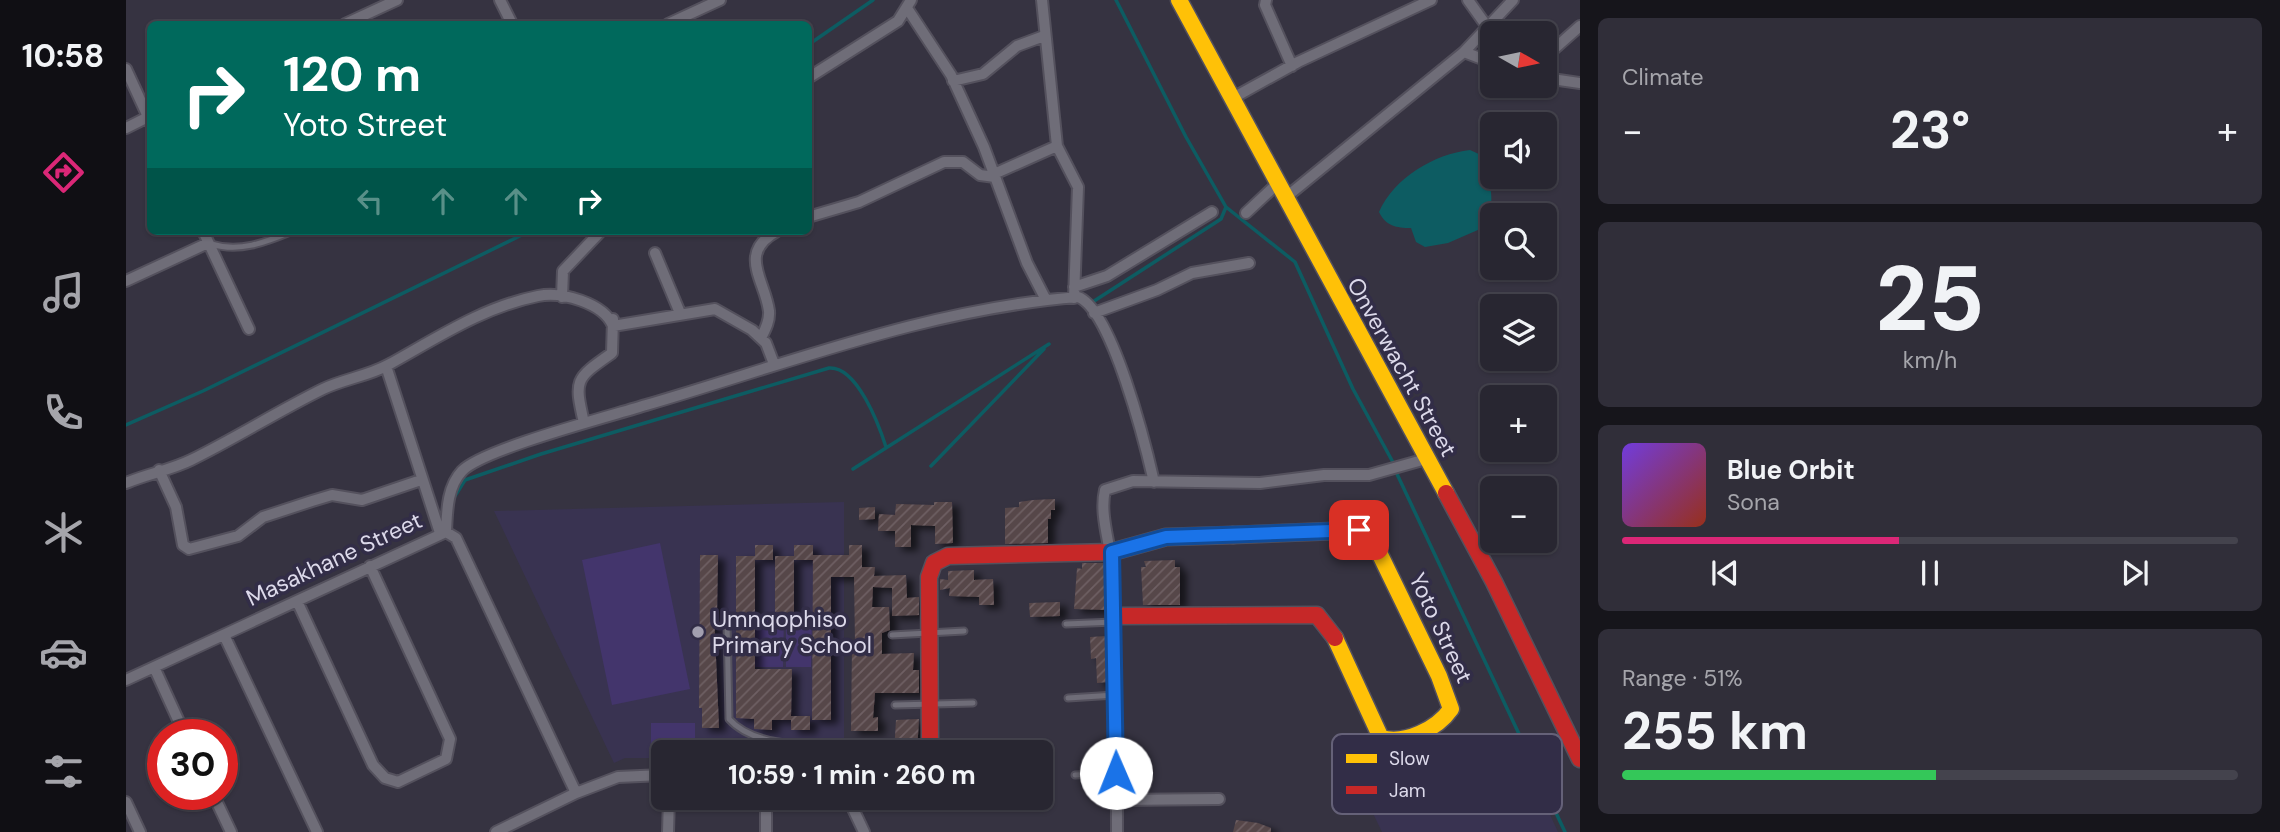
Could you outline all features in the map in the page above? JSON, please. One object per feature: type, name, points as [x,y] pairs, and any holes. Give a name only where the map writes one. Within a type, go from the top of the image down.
[{"type":"street","points":[[500,0],[510,21]]},
{"type":"street","points":[[674,21],[720,0]]},
{"type":"street","points":[[1042,0],[1057,146],[1078,187],[1074,292]]},
{"type":"street","name":"Onverwacht Street","points":[[1178,0],[1512,618],[1580,759]]},
{"type":"street","points":[[1266,0],[1265,5],[1292,66]]},
{"type":"street","points":[[1231,99],[1292,66],[1431,0]]},
{"type":"street","points":[[1468,0],[1483,21]]},
{"type":"street","points":[[1494,21],[1513,0]]},
{"type":"street","points":[[351,21],[393,1]]},
{"type":"street","points":[[812,75],[898,21],[909,4],[953,80],[995,175],[1027,263],[1046,300]]},
{"type":"street","points":[[1558,45],[1580,26]]},
{"type":"street","points":[[953,80],[983,74],[1017,46],[1044,36]]},
{"type":"street","points":[[1246,213],[1281,191],[1464,52],[1480,36]]},
{"type":"street","points":[[1464,52],[1480,58]]},
{"type":"street","points":[[126,69],[147,112]]},
{"type":"street","points":[[1558,80],[1580,83]]},
{"type":"street","points":[[126,128],[147,119]]},
{"type":"street","points":[[812,216],[859,202],[944,162],[963,162],[980,175],[995,175],[1057,146]]},
{"type":"street","points":[[443,532],[451,488],[463,470],[527,442],[774,364],[934,318],[1046,300],[1074,292],[1107,276],[1212,212]]},
{"type":"street","points":[[205,235],[249,329]]},
{"type":"street","points":[[562,297],[563,271],[597,235]]},
{"type":"street","points":[[761,338],[769,313],[759,281],[756,253],[764,240],[771,235]]},
{"type":"street","points":[[126,281],[208,243]]},
{"type":"street","points":[[655,253],[680,313]]},
{"type":"street","points":[[1094,313],[1145,295],[1192,273],[1249,263]]},
{"type":"street","points":[[1074,292],[1094,313],[1129,389],[1154,482]]},
{"type":"street","points":[[126,484],[190,461],[324,388],[386,366],[477,316],[539,296],[562,297],[595,308],[612,321],[613,326],[715,309],[740,321],[761,338],[774,364]]},
{"type":"street","points":[[584,424],[577,392],[582,374],[612,353],[612,321]]},
{"type":"street","points":[[386,366],[421,480],[443,532]]},
{"type":"street","points":[[1117,832],[1112,552],[1104,501],[1105,490],[1133,481],[1267,483],[1324,475],[1369,475],[1426,459]]},
{"type":"street","points":[[159,470],[176,507],[183,544],[189,549],[238,536],[263,517],[332,495],[362,500],[421,480]]},
{"type":"street","name":"Yoto Street","points":[[1112,552],[1166,537],[1359,530],[1370,534],[1439,676],[1451,709],[1446,718],[1414,734]]},
{"type":"street","name":"Masakhane Street","points":[[126,680],[443,532],[456,538],[576,793]]},
{"type":"street","points":[[928,740],[929,573],[942,558],[1112,552]]},
{"type":"street","points":[[297,601],[373,765],[385,778],[402,780],[446,759],[450,739],[370,566]]},
{"type":"street","name":"Yoto Street","points":[[1114,620],[1317,615],[1331,630],[1379,734]]},
{"type":"street","points":[[224,635],[317,832]]},
{"type":"street","points":[[154,667],[178,719]]},
{"type":"street","points":[[496,832],[576,793],[618,777],[651,776]]},
{"type":"street","points":[[1117,800],[1219,799]]},
{"type":"street","points":[[126,802],[140,832]]},
{"type":"street","points":[[221,810],[231,832]]},
{"type":"street","points":[[668,832],[669,810]]},
{"type":"street","points":[[766,810],[766,832]]},
{"type":"street","points":[[854,810],[864,832]]},
{"type":"street","points":[[523,820],[528,832]]},
{"type":"lane","points":[[208,243],[226,248],[259,244],[283,235]]},
{"type":"lane","points":[[1066,624],[1114,620]]},
{"type":"lane","points":[[727,623],[729,719],[756,735],[774,740]]},
{"type":"lane","points":[[892,635],[964,631]]},
{"type":"lane","points":[[1068,698],[1115,695]]},
{"type":"lane","points":[[895,705],[973,702]]},
{"type":"lane","points":[[1075,775],[1116,773]]},
{"type":"shaded area","points":[[1470,150],[1480,155],[1480,189],[1490,189],[1491,203],[1480,203],[1480,229],[1448,243],[1425,247],[1416,242],[1411,228],[1392,225],[1379,212],[1405,178],[1429,162]]},
{"type":"shaded area","name":"Umnqophiso Primary School","points":[[844,502],[844,740],[651,740],[651,758],[625,758],[614,763],[494,511]]},
{"type":"shaded area","points":[[660,543],[690,689],[612,705],[582,560]]},
{"type":"shaded area","points":[[755,614],[784,614],[783,667],[755,667]]},
{"type":"shaded area","points":[[786,614],[812,614],[811,667],[786,667]]},
{"type":"shaded area","points":[[651,723],[695,723],[695,740],[651,740]]},
{"type":"shaded area","points":[[1373,814],[1550,814],[1558,832],[1382,832]]},
{"type":"building","points":[[1055,499],[1055,510],[1051,510],[1051,519],[1048,519],[1048,543],[1005,544],[1005,508],[1019,507],[1019,502]]},
{"type":"building","points":[[934,502],[952,502],[953,543],[935,544],[935,526],[911,525],[911,547],[895,547],[895,531],[878,531],[879,514],[895,515],[896,504],[934,505]]},
{"type":"building","points":[[875,507],[875,519],[859,520],[859,508]]},
{"type":"building","points":[[755,545],[773,545],[773,560],[755,560],[755,669],[792,669],[791,716],[810,716],[810,730],[791,730],[791,720],[772,720],[772,730],[754,729],[754,719],[736,718],[736,556],[755,556]]},
{"type":"building","points":[[794,545],[813,545],[813,560],[794,560],[794,613],[775,612],[775,556],[794,556]]},
{"type":"building","points":[[849,545],[862,545],[862,567],[875,567],[874,576],[906,575],[907,598],[919,597],[919,615],[892,616],[892,588],[873,587],[872,607],[889,607],[890,630],[882,633],[882,654],[914,653],[913,670],[919,670],[919,693],[875,693],[873,718],[878,717],[878,731],[851,731],[852,644],[855,644],[854,577],[831,577],[831,720],[812,720],[813,555],[849,555]]},
{"type":"building","points":[[700,555],[718,555],[717,612],[714,612],[719,728],[702,728],[702,708],[699,708]]},
{"type":"building","points":[[1175,560],[1175,567],[1180,567],[1180,605],[1143,605],[1141,567],[1146,567],[1144,561]]},
{"type":"building","points":[[1082,563],[1104,563],[1106,610],[1074,609],[1077,568],[1082,569]]},
{"type":"building","points":[[974,570],[974,580],[993,579],[994,605],[979,605],[979,597],[949,596],[950,588],[940,590],[940,579],[948,580],[948,571]]},
{"type":"building","points":[[1060,602],[1060,616],[1030,617],[1029,603]]},
{"type":"building","points":[[1107,636],[1108,682],[1097,683],[1096,658],[1091,659],[1090,637]]},
{"type":"building","points":[[919,719],[918,740],[895,740],[896,720]]},
{"type":"building","points":[[1236,820],[1258,823],[1271,828],[1271,832],[1233,832]]},
{"type":"waterway","points":[[812,42],[873,0]]},
{"type":"waterway","points":[[1091,303],[1221,219],[1226,207],[1186,137],[1116,0]]},
{"type":"waterway","points":[[1226,207],[1295,262],[1353,389],[1395,466]]},
{"type":"waterway","points":[[126,425],[203,391],[522,235]]},
{"type":"waterway","points":[[853,469],[1049,344]]},
{"type":"waterway","points":[[931,466],[1044,349]]},
{"type":"waterway","points":[[455,496],[465,480],[541,454],[829,368],[849,376],[857,386],[872,412],[886,447]]},
{"type":"waterway","points":[[1397,474],[1519,734]]},
{"type":"waterway","points":[[1557,814],[1565,832]]},
{"type":"traffic: slow","points":[[1179,0],[1446,493]]},
{"type":"traffic: slow","points":[[1233,535],[1359,530],[1370,534],[1439,676],[1451,709],[1438,723],[1420,734]]},
{"type":"traffic: slow","points":[[1335,638],[1379,734]]},
{"type":"traffic: jam","points":[[1446,493],[1494,582],[1580,759]]},
{"type":"traffic: jam","points":[[930,740],[929,577],[934,563],[948,556],[1112,552],[1166,537],[1233,535]]},
{"type":"traffic: jam","points":[[1114,616],[1317,615],[1335,638]]},
{"type":"place","name":"Umnqophiso Primary School","points":[[698,632]]},
{"type":"route","points":[[1116,773],[1112,552],[1166,537],[1359,530]]}]
